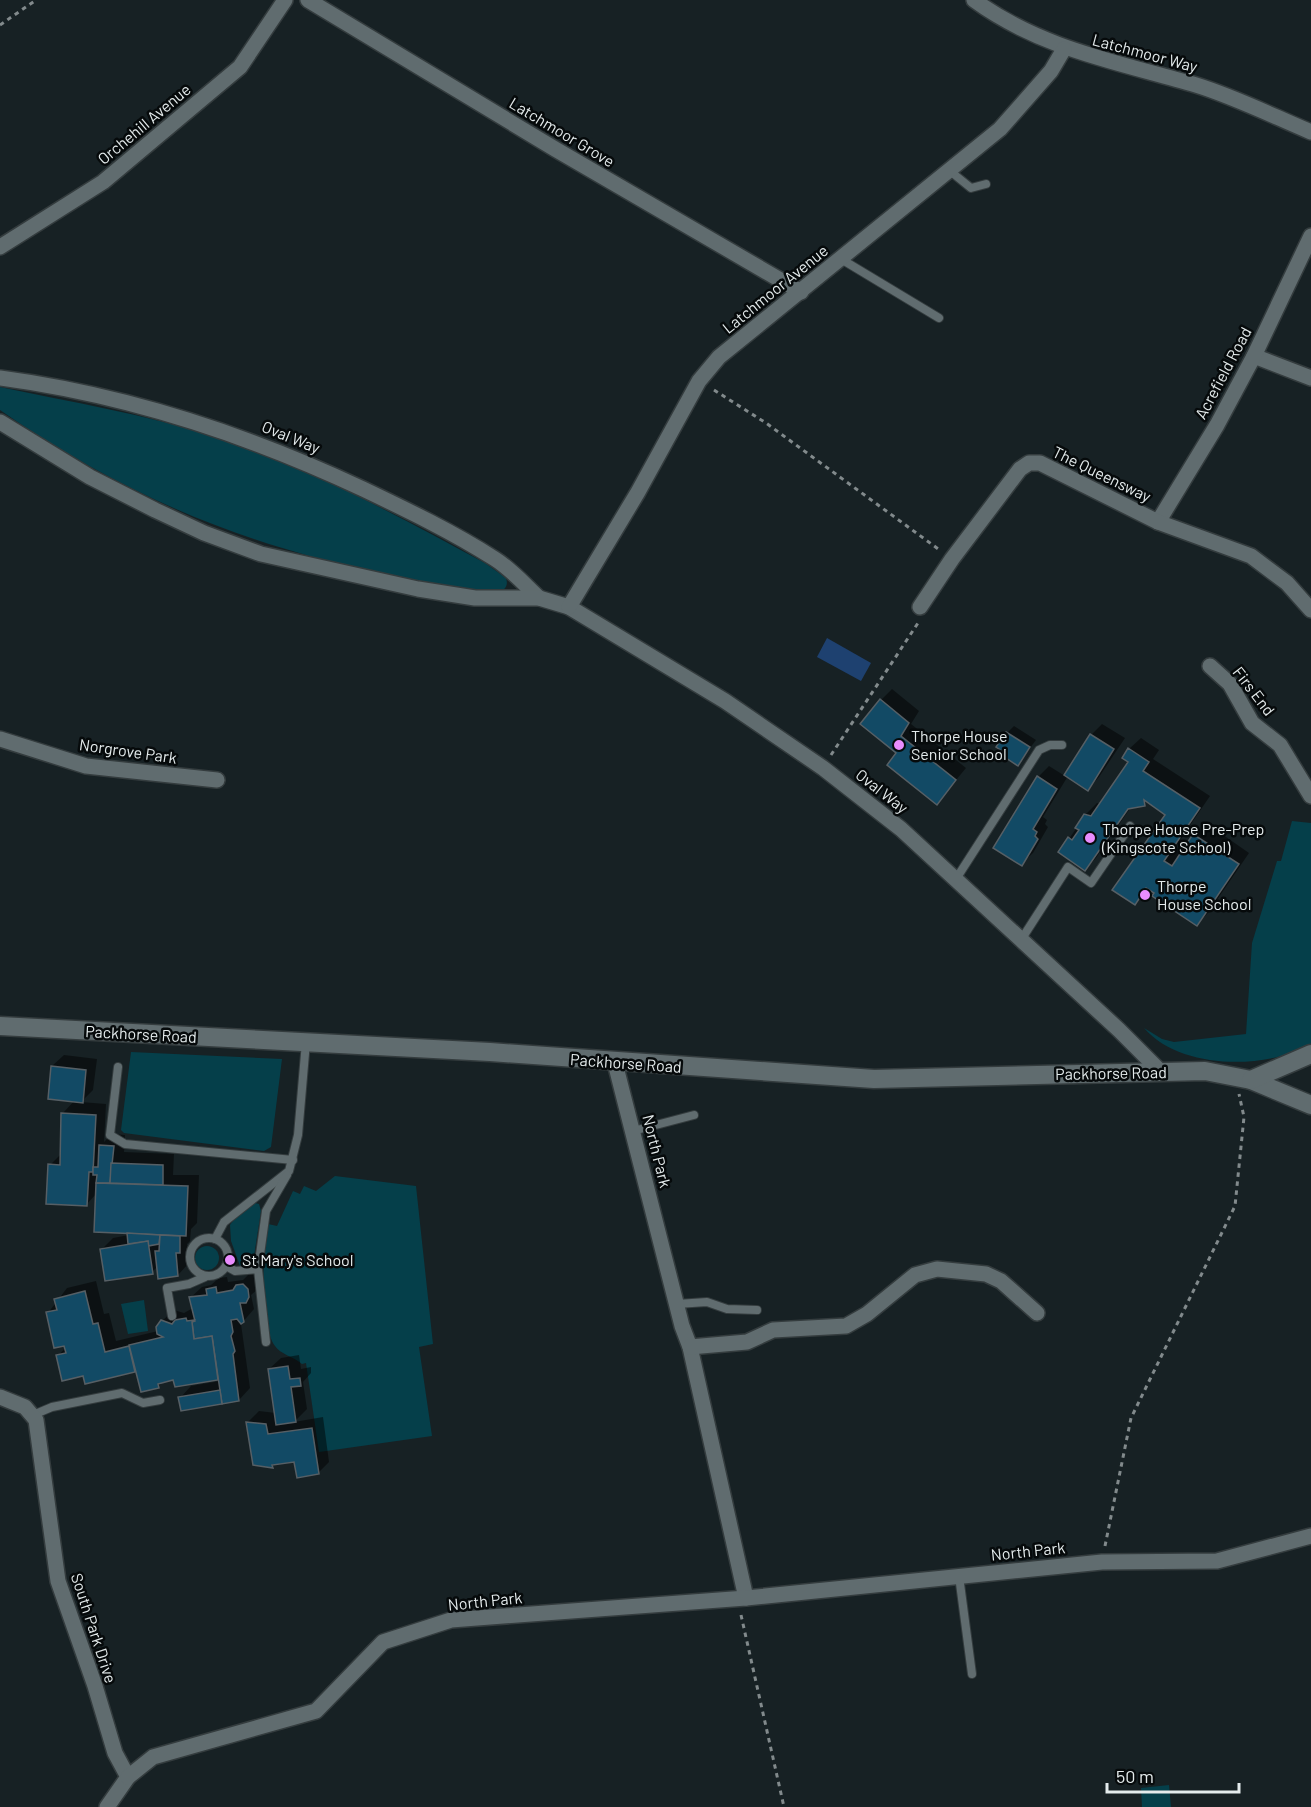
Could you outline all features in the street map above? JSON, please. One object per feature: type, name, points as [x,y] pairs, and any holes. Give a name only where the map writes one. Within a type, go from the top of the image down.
[{"type":"main road","name":"Packhorse Road","points":[[0,1026],[490,1052],[615,1063],[874,1079],[1205,1071],[1243,1077],[1311,1105]]},
{"type":"main road","points":[[1243,1077],[1311,1054]]},
{"type":"street","name":"Orchehill Avenue","points":[[0,247],[103,183],[240,67],[285,0]]},
{"type":"street","name":"Latchmoor Grove","points":[[308,0],[555,149],[801,292]]},
{"type":"street","name":"Latchmoor Way","points":[[975,0],[1026,33],[1064,49],[1199,86],[1311,132]]},
{"type":"street","name":"Latchmoor Avenue","points":[[569,607],[638,492],[699,381],[719,357],[1000,129],[1051,71],[1064,49]]},
{"type":"street","name":"Acrefield Road","points":[[1158,522],[1217,425],[1254,356],[1311,236]]},
{"type":"street","points":[[1254,356],[1311,378]]},
{"type":"street","name":"Oval Way","points":[[0,378],[49,385],[148,408],[218,428],[302,460],[399,506],[497,560],[539,598]]},
{"type":"street","name":"Oval Way","points":[[0,423],[90,477],[155,510],[204,533],[261,554],[418,589],[475,598],[539,598],[569,607],[725,701],[823,768],[901,829],[1119,1030],[1161,1072]]},
{"type":"street","name":"The Queensway","points":[[920,607],[952,559],[1020,469],[1029,463],[1040,464],[1066,475],[1158,522],[1251,556],[1287,583],[1311,610]]},
{"type":"street","name":"Firs End","points":[[1210,666],[1230,684],[1252,723],[1280,745],[1311,796]]},
{"type":"street","name":"Norgrove Park","points":[[0,739],[86,766],[218,780]]},
{"type":"street","name":"North Park","points":[[615,1063],[690,1347],[742,1598]]},
{"type":"street","points":[[690,1347],[747,1342],[773,1330],[846,1326],[867,1314],[915,1275],[937,1269],[986,1274],[1001,1281],[1037,1313]]},
{"type":"street","points":[[0,1397],[15,1401],[33,1415]]},
{"type":"street","name":"South Park Drive","points":[[33,1415],[36,1420],[58,1581],[95,1686],[114,1754],[128,1777]]},
{"type":"street","name":"North Park","points":[[128,1777],[153,1757],[316,1711],[383,1642],[451,1620],[742,1598],[1102,1562],[1217,1561],[1311,1536]]},
{"type":"street","points":[[107,1807],[128,1777]]},
{"type":"lane","points":[[950,171],[971,188],[986,184]]},
{"type":"lane","points":[[841,259],[939,318]]},
{"type":"lane","points":[[956,879],[1040,750],[1050,745],[1062,745]]},
{"type":"lane","points":[[1021,940],[1068,867],[1091,883],[1130,826]]},
{"type":"lane","points":[[266,1342],[258,1269],[266,1211],[293,1160],[298,1135],[306,1042]]},
{"type":"lane","points":[[118,1067],[110,1134],[125,1144],[293,1160]]},
{"type":"lane","points":[[633,1131],[694,1115]]},
{"type":"lane","points":[[215,1239],[224,1222],[289,1171]]},
{"type":"lane","points":[[172,1316],[167,1288],[218,1275],[226,1266],[228,1252],[215,1239]]},
{"type":"lane","points":[[205,1277],[199,1275],[191,1265],[190,1253],[196,1242],[215,1239]]},
{"type":"lane","points":[[226,1266],[235,1271],[258,1269]]},
{"type":"lane","points":[[677,1304],[707,1302],[727,1309],[757,1310]]},
{"type":"lane","points":[[33,1415],[52,1407],[122,1393],[142,1403],[160,1400]]},
{"type":"lane","points":[[959,1576],[972,1674]]},
{"type":"path","points":[[0,25],[36,0]]},
{"type":"path","points":[[699,381],[766,423],[952,559]]},
{"type":"path","points":[[823,768],[921,617],[920,607]]},
{"type":"path","points":[[1102,1562],[1131,1418],[1235,1206],[1244,1117],[1243,1077]]},
{"type":"path","points":[[742,1598],[784,1807]]},
{"type":"shaded area","points":[[0,387],[161,421],[248,448],[318,477],[452,545],[485,563],[506,578],[506,586],[496,593],[427,582],[297,553],[236,533],[177,509],[118,481],[59,448],[0,410]]},
{"type":"shaded area","points":[[1292,821],[1311,823],[1311,1044],[1281,1056],[1246,1062],[1208,1060],[1172,1049],[1157,1040],[1144,1028],[1162,1039],[1174,1042],[1246,1034],[1252,943],[1277,861],[1281,861]]},
{"type":"shaded area","points":[[131,1052],[282,1059],[271,1147],[264,1151],[124,1133],[121,1130]]},
{"type":"shaded area","points":[[335,1176],[416,1186],[433,1344],[419,1347],[432,1436],[319,1452],[306,1363],[302,1364],[280,1351],[270,1336],[264,1286],[264,1250],[268,1224],[277,1226],[293,1191],[300,1194],[304,1186],[316,1191]]},
{"type":"shaded area","points":[[255,1203],[259,1204],[261,1211],[254,1256],[247,1264],[240,1266],[231,1241],[230,1225],[237,1215]]},
{"type":"shaded area","points":[[207,1246],[212,1247],[218,1253],[218,1263],[212,1269],[207,1270],[202,1269],[196,1263],[195,1258],[196,1253],[202,1247]]},
{"type":"shaded area","points":[[144,1300],[148,1331],[128,1334],[121,1304]]},
{"type":"shaded area","points":[[1169,1785],[1171,1807],[1142,1807],[1141,1788]]},
{"type":"water","points":[[827,638],[871,663],[861,681],[817,657]]},
{"type":"building","name":"Thorpe House Senior School","points":[[880,699],[909,723],[901,736],[956,780],[937,805],[887,765],[896,753],[860,724]]},
{"type":"building","points":[[1006,732],[1030,747],[1018,766],[1003,756],[1005,753],[996,747]]},
{"type":"building","points":[[1090,734],[1114,749],[1088,791],[1064,775]]},
{"type":"building","name":"Thorpe House Pre-Prep (Kingscote School)","points":[[1128,748],[1149,762],[1143,771],[1200,808],[1164,861],[1172,866],[1193,834],[1239,864],[1197,926],[1152,896],[1154,893],[1146,888],[1135,905],[1112,890],[1165,815],[1144,800],[1145,806],[1128,809],[1085,871],[1058,852],[1068,837],[1072,840],[1079,830],[1075,828],[1084,814],[1091,816],[1128,762],[1122,758]]},
{"type":"building","points":[[1037,776],[1057,789],[1033,829],[1037,832],[1035,836],[1038,839],[1022,866],[993,848]]},
{"type":"building","points":[[51,1066],[86,1070],[83,1103],[48,1099]]},
{"type":"building","points":[[61,1113],[96,1115],[93,1172],[89,1172],[87,1206],[46,1204],[48,1164],[60,1165]]},
{"type":"building","points":[[99,1145],[114,1146],[110,1183],[96,1183],[97,1175],[93,1175],[93,1167],[98,1167]]},
{"type":"building","points":[[111,1163],[163,1165],[163,1185],[110,1183]]},
{"type":"building","points":[[96,1183],[188,1186],[186,1236],[94,1232]]},
{"type":"building","points":[[127,1233],[160,1235],[159,1244],[148,1246],[148,1241],[128,1244]]},
{"type":"building","points":[[160,1235],[180,1236],[180,1253],[176,1253],[178,1276],[158,1279],[155,1251],[159,1251]]},
{"type":"building","points":[[148,1241],[153,1274],[105,1281],[100,1249]]},
{"type":"building","points":[[243,1284],[248,1289],[249,1297],[246,1303],[240,1303],[244,1322],[241,1324],[237,1319],[231,1320],[239,1401],[222,1404],[212,1336],[194,1339],[192,1322],[195,1321],[189,1297],[207,1295],[206,1289],[216,1287],[217,1293],[233,1290],[236,1285]]},
{"type":"building","points":[[85,1291],[93,1324],[98,1323],[105,1352],[129,1346],[135,1372],[85,1384],[83,1376],[62,1381],[56,1355],[66,1353],[64,1346],[54,1348],[46,1312],[57,1310],[54,1299]]},
{"type":"building","points":[[186,1318],[187,1321],[194,1320],[192,1322],[194,1339],[212,1336],[218,1380],[175,1387],[173,1380],[158,1384],[159,1388],[141,1392],[129,1345],[163,1337],[157,1334],[156,1327],[161,1320],[172,1324],[175,1320]]},
{"type":"building","points":[[288,1366],[290,1379],[300,1378],[301,1386],[291,1387],[296,1422],[276,1425],[268,1369]]},
{"type":"building","points":[[220,1390],[222,1404],[181,1411],[178,1397]]},
{"type":"building","points":[[246,1422],[266,1424],[268,1434],[312,1428],[319,1474],[297,1478],[294,1462],[272,1465],[273,1468],[253,1465]]},
{"type":"place","name":"Thorpe House Senior School","points":[[899,745]]},
{"type":"place","name":"Thorpe House Pre-Prep (Kingscote School)","points":[[1090,838]]},
{"type":"place","name":"Thorpe House School","points":[[1145,895]]},
{"type":"place","name":"St Mary's School","points":[[230,1260]]}]
